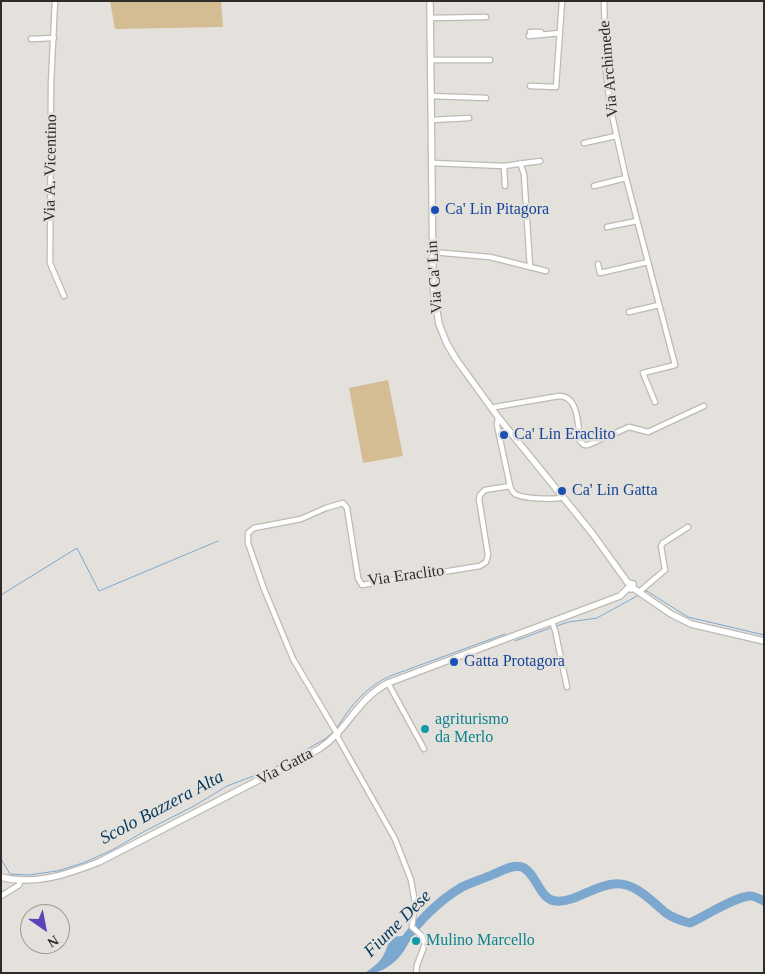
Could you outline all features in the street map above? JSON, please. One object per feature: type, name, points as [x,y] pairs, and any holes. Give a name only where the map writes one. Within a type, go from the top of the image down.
[{"type":"street","name":"Via A. Vicentino","points":[[55,1],[51,83],[50,263],[64,296]]},
{"type":"street","name":"Via Ca' Lin","points":[[430,1],[434,297],[441,330],[456,359],[493,410],[563,497],[630,586],[671,614],[691,624],[764,641]]},
{"type":"street","points":[[530,86],[556,87],[562,1]]},
{"type":"street","name":"Via Archimede","points":[[604,1],[608,89],[616,136],[675,365],[643,373],[655,402]]},
{"type":"street","points":[[430,18],[486,17]]},
{"type":"street","points":[[530,34],[560,33]]},
{"type":"street","points":[[31,38],[54,38]]},
{"type":"street","points":[[431,60],[490,60]]},
{"type":"street","points":[[431,96],[486,98]]},
{"type":"street","points":[[431,120],[469,118]]},
{"type":"street","name":"Via Archimede","points":[[584,143],[616,136]]},
{"type":"street","points":[[432,163],[504,166],[540,161]]},
{"type":"street","points":[[520,163],[524,174],[530,267]]},
{"type":"street","points":[[504,166],[505,186]]},
{"type":"street","points":[[594,186],[626,178]]},
{"type":"street","points":[[607,227],[637,221]]},
{"type":"street","points":[[432,252],[490,257],[546,271]]},
{"type":"street","points":[[598,264],[600,273],[648,262]]},
{"type":"street","points":[[629,312],[659,305]]},
{"type":"street","points":[[493,410],[495,407],[564,396],[574,403],[580,440],[584,445],[588,445],[629,427],[648,432],[704,406]]},
{"type":"street","points":[[498,416],[497,425],[513,493],[519,496],[553,499],[563,497]]},
{"type":"street","name":"Via Eraclito","points":[[337,735],[287,646],[258,571],[247,539],[248,533],[254,528],[301,519],[326,508],[344,503],[348,512],[358,578],[362,585],[480,566],[486,562],[488,555],[479,499],[480,495],[485,490],[510,486]]},
{"type":"street","points":[[639,592],[665,570],[660,548],[663,543],[688,527]]},
{"type":"street","name":"Via Gatta","points":[[1,877],[20,881],[52,877],[99,862],[324,746],[337,735],[374,691],[388,683],[553,625],[620,596],[630,586]]},
{"type":"street","points":[[553,625],[567,687]]},
{"type":"street","points":[[388,683],[424,749]]},
{"type":"street","points":[[337,735],[400,852],[414,891],[415,907],[412,927],[424,939],[425,944],[416,973]]},
{"type":"street","points":[[1,896],[19,885],[20,881]]},
{"type":"shaded area","points":[[110,1],[221,1],[223,27],[115,29]]},
{"type":"shaded area","points":[[388,380],[403,456],[363,463],[349,388]]},
{"type":"water","points":[[405,934],[410,938],[405,949],[397,959],[382,970],[374,973],[365,973],[381,959],[392,937]]},
{"type":"waterway","points":[[1,595],[77,548],[99,591],[218,541]]},
{"type":"waterway","name":"Scolo Bazzera Alta","points":[[643,592],[647,591],[688,617],[764,635]]},
{"type":"waterway","name":"Scolo Bazzera Alta","points":[[556,626],[597,618],[637,596]]},
{"type":"waterway","name":"Scolo Bazzera Alta","points":[[515,641],[553,627]]},
{"type":"waterway","name":"Scolo Bazzera Alta","points":[[337,728],[359,698],[381,680],[505,634]]},
{"type":"waterway","name":"Scolo Bazzera Alta","points":[[1,859],[10,874],[29,875],[57,871],[83,863],[112,850],[227,786],[272,769],[325,739],[333,732]]},
{"type":"waterway","name":"Fiume Dese","points":[[402,944],[429,912],[453,893],[466,885],[515,866],[527,870],[546,896],[556,901],[577,897],[599,887],[622,884],[636,889],[669,915],[690,923],[743,897],[753,896],[764,901]]},
{"type":"place","name":"Ca' Lin Pitagora","points":[[435,210]]},
{"type":"place","name":"Ca' Lin Eraclito","points":[[504,435]]},
{"type":"place","name":"Ca' Lin Gatta","points":[[562,491]]},
{"type":"place","name":"Gatta Protagora","points":[[454,662]]},
{"type":"place","name":"agriturismo da Merlo","points":[[425,729]]},
{"type":"place","name":"Mulino Marcello","points":[[416,941]]}]
